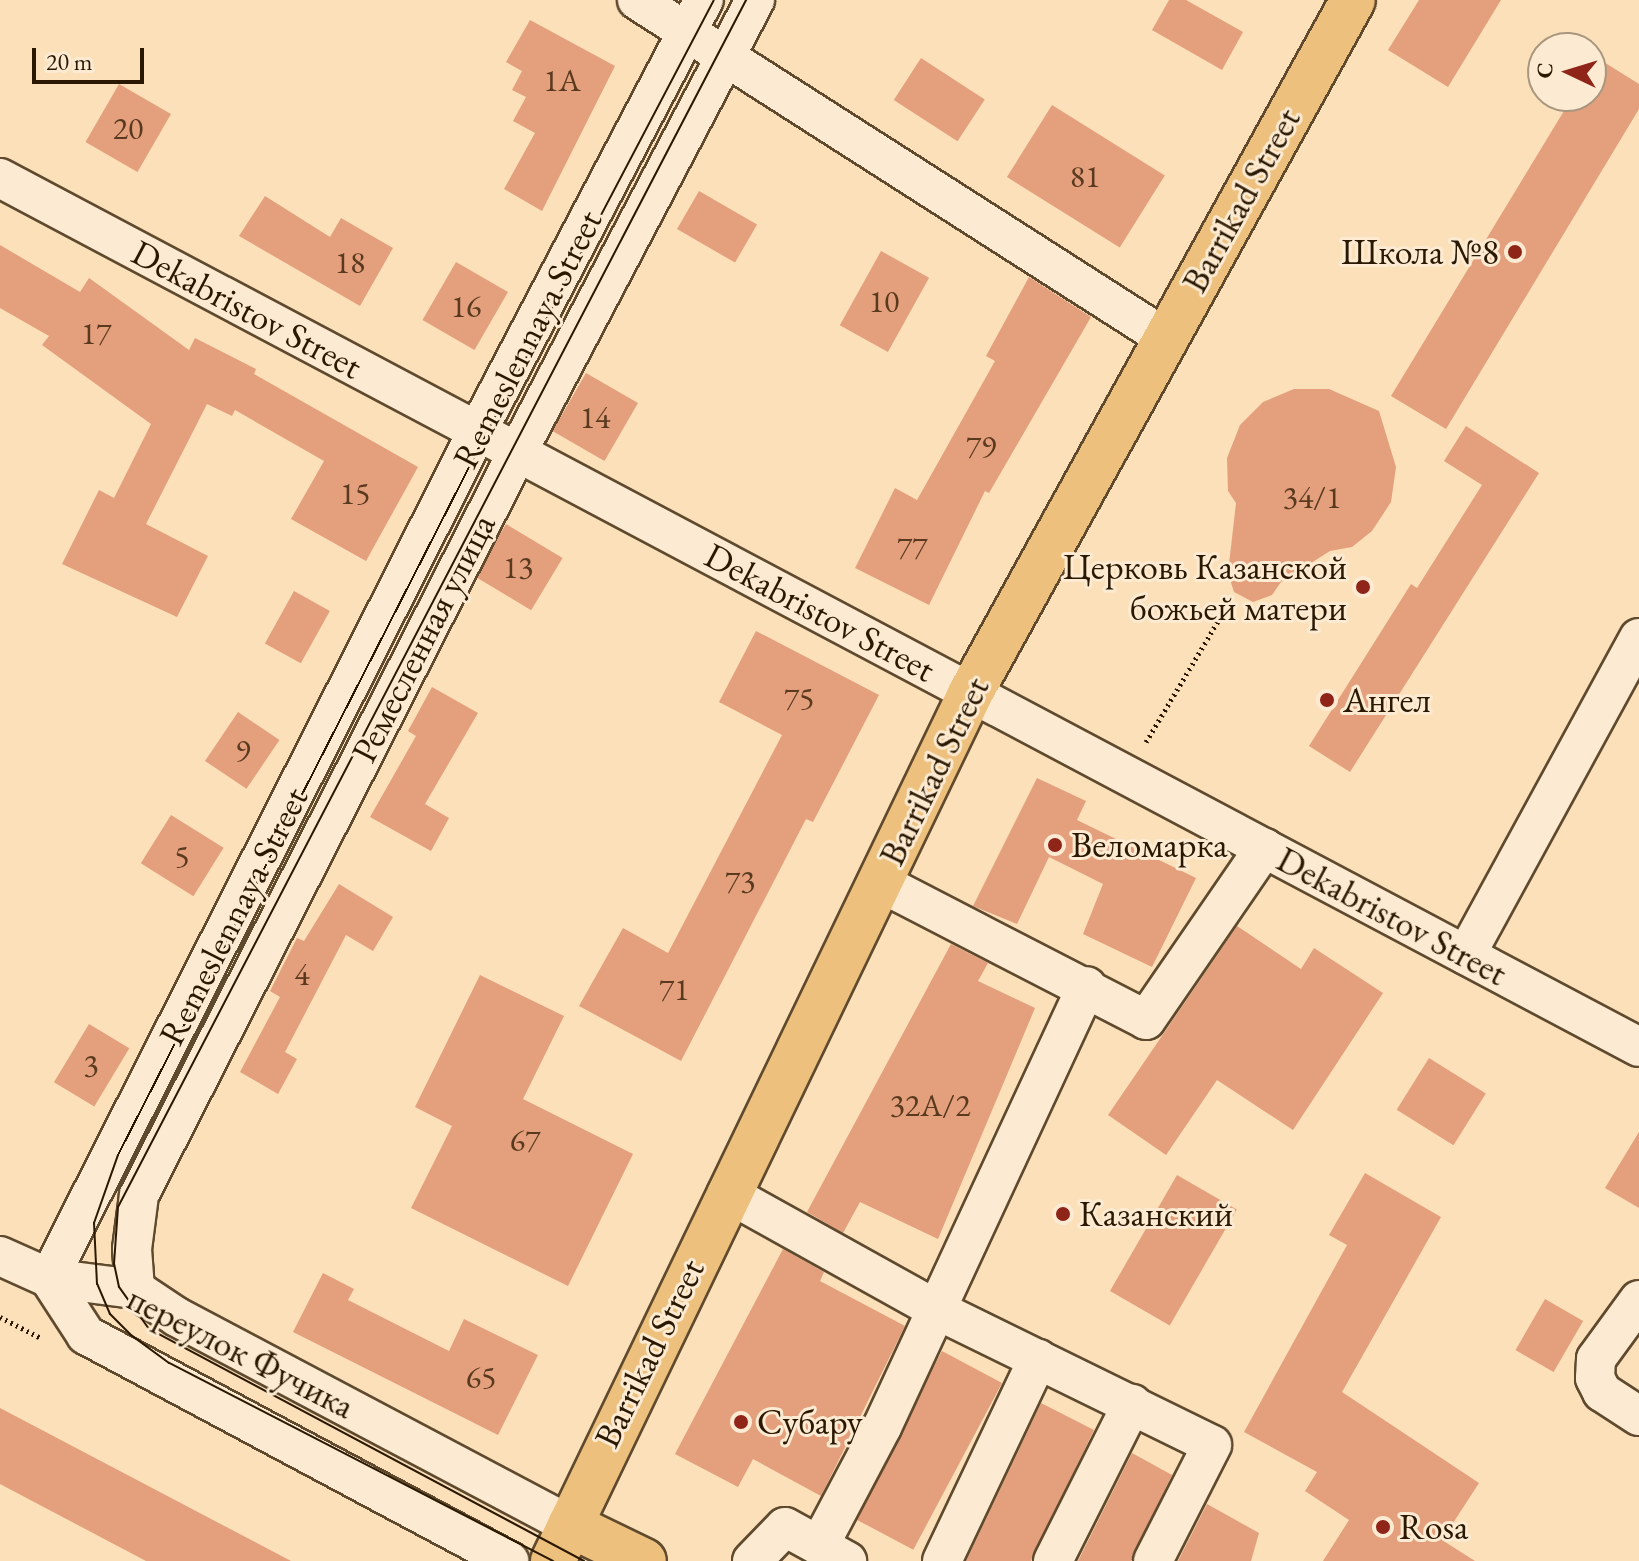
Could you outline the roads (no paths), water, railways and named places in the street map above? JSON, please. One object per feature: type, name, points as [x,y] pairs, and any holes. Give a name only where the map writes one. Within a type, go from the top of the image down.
[{"type":"main road","name":"Barrikad Street","points":[[561,1543],[971,692],[1164,337],[1353,0]]},
{"type":"main road","points":[[561,1543],[644,1561]]},
{"type":"street","points":[[637,0],[696,16],[726,55],[1164,337]]},
{"type":"street","name":"Ремесленная улица","points":[[135,1289],[132,1249],[139,1195],[517,453],[755,0]]},
{"type":"street","name":"Remeslennaya Street","points":[[49,1278],[477,432],[696,16]]},
{"type":"street","name":"Dekabristov Street","points":[[0,178],[1639,1047]]},
{"type":"street","points":[[1466,955],[1639,638]]},
{"type":"street","points":[[881,883],[1087,986],[1146,1020],[1264,848]]},
{"type":"street","points":[[752,1561],[785,1527],[833,1553],[937,1310],[1087,986]]},
{"type":"street","points":[[727,1193],[937,1310],[1212,1445],[1153,1561]]},
{"type":"street","points":[[0,1256],[49,1278]]},
{"type":"street","name":"переулок Фучика","points":[[49,1278],[135,1289],[177,1317],[561,1543]]},
{"type":"street","name":"переулок Фучика","points":[[49,1278],[86,1335],[510,1561]]},
{"type":"street","points":[[1639,1300],[1596,1359],[1595,1378],[1602,1392],[1639,1416]]},
{"type":"street","points":[[942,1561],[1038,1359]]},
{"type":"street","points":[[1053,1561],[1132,1404]]},
{"type":"tram line","points":[[553,1561],[169,1363],[131,1335],[110,1314],[97,1284],[94,1223],[118,1155],[485,436],[714,0]]},
{"type":"tram line","points":[[584,1561],[149,1329],[119,1287],[114,1264],[118,1207],[746,0]]},
{"type":"place","name":"Школа №8","points":[[1515,252]]},
{"type":"place","name":"Церковь Казанской божьей матери","points":[[1363,587]]},
{"type":"place","name":"Ангел","points":[[1327,700]]},
{"type":"place","name":"Веломарка","points":[[1055,845]]},
{"type":"place","name":"Казанский","points":[[1063,1214]]},
{"type":"place","name":"Субару","points":[[741,1422]]},
{"type":"place","name":"Rosa","points":[[1383,1527]]}]
